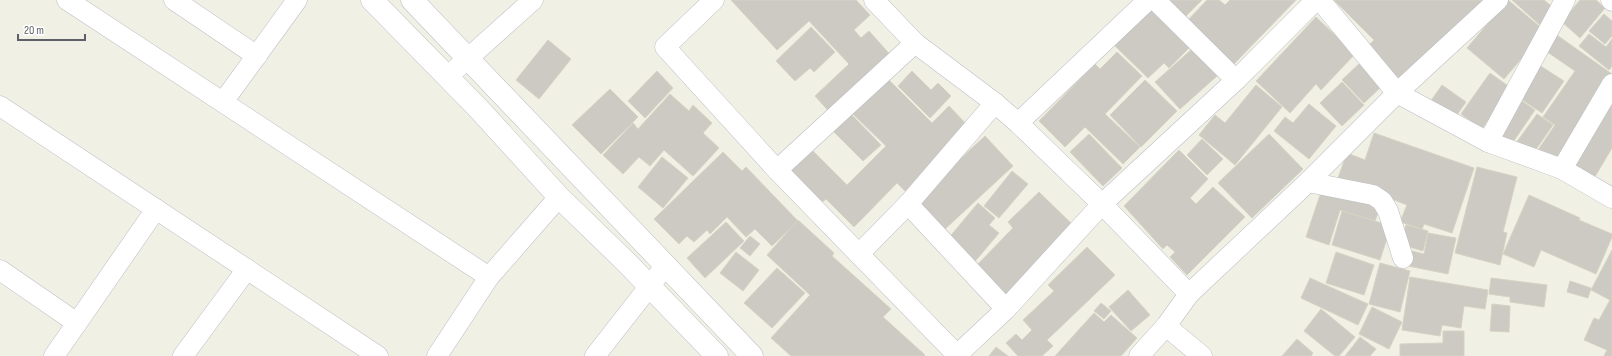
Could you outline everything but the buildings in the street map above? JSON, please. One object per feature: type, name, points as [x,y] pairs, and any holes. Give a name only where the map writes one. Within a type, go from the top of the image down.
[{"type":"street","points":[[68,0],[489,277]]},
{"type":"street","points":[[174,0],[257,56]]},
{"type":"street","points":[[223,102],[297,0]]},
{"type":"street","points":[[372,0],[448,77],[559,196],[650,286],[717,356]]},
{"type":"street","points":[[412,0],[752,356]]},
{"type":"street","points":[[448,77],[468,57],[533,0]]},
{"type":"street","points":[[714,0],[665,47],[777,170],[957,356],[1006,309],[1102,204],[1236,80],[1316,0]]},
{"type":"street","points":[[874,0],[915,44],[1018,122],[1102,204],[1189,294]]},
{"type":"street","points":[[1018,122],[1148,0]]},
{"type":"street","points":[[1156,0],[1236,80]]},
{"type":"street","points":[[1320,0],[1397,92],[1488,142],[1562,169],[1612,198]]},
{"type":"street","points":[[1139,356],[1166,326],[1189,294],[1308,182],[1397,92],[1498,0]]},
{"type":"street","points":[[1488,142],[1565,0]]},
{"type":"street","points":[[777,170],[915,44]]},
{"type":"street","points":[[1562,169],[1612,84]]},
{"type":"street","points":[[859,254],[908,204],[994,103]]},
{"type":"street","points":[[0,106],[378,356]]},
{"type":"street","points":[[1308,182],[1373,195],[1382,200],[1388,211],[1403,258]]},
{"type":"street","points":[[437,356],[489,277],[559,196]]},
{"type":"street","points":[[908,204],[1006,309]]},
{"type":"street","points":[[54,356],[156,209]]},
{"type":"street","points":[[595,356],[666,265]]},
{"type":"street","points":[[183,356],[247,269]]},
{"type":"street","points":[[0,270],[77,323]]},
{"type":"street","points":[[1166,326],[1202,356]]}]
